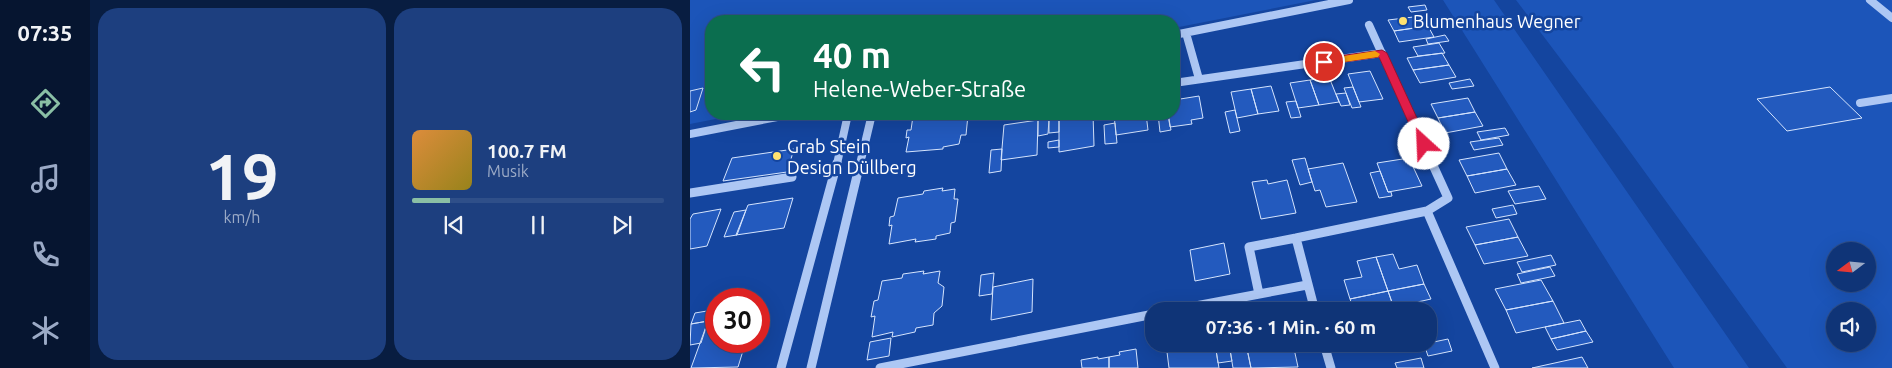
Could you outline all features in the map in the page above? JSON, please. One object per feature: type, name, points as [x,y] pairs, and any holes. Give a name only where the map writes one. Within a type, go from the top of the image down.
[{"type":"street","points":[[1180,34],[1349,0]]},
{"type":"street","points":[[1259,294],[1249,247],[1427,211],[1448,198],[1368,25]]},
{"type":"street","points":[[1186,33],[1199,79]]},
{"type":"street","points":[[1180,82],[1382,53]]},
{"type":"street","points":[[1860,103],[1892,98]]},
{"type":"street","points":[[690,134],[763,120]]},
{"type":"street","points":[[781,368],[847,120]]},
{"type":"street","points":[[811,368],[871,120]]},
{"type":"street","points":[[690,193],[792,177]]},
{"type":"street","points":[[1427,211],[1495,368]]},
{"type":"street","points":[[1296,238],[1312,302]]},
{"type":"street","points":[[1217,302],[1307,285]]},
{"type":"street","points":[[880,368],[1145,316]]},
{"type":"street","points":[[1326,352],[1331,368]]},
{"type":"lane","points":[[1870,0],[1892,18]]},
{"type":"shaded area","points":[[690,0],[1316,0],[1180,27],[1180,15],[705,15],[705,120],[710,120],[690,124]]},
{"type":"shaded area","points":[[1443,0],[1494,0],[1749,368],[1674,368]]},
{"type":"shaded area","points":[[1516,0],[1892,0],[1892,368],[1787,368],[1615,131]]},
{"type":"building","points":[[1425,5],[1427,10],[1411,12],[1408,7]]},
{"type":"building","points":[[1422,16],[1428,26],[1394,31],[1388,20]]},
{"type":"building","points":[[1428,26],[1434,37],[1399,42],[1394,31]]},
{"type":"building","points":[[1445,35],[1449,41],[1428,44],[1426,39]]},
{"type":"building","points":[[1439,43],[1445,53],[1418,56],[1413,47]]},
{"type":"building","points":[[1442,53],[1449,65],[1413,70],[1407,58]]},
{"type":"building","points":[[1449,65],[1456,77],[1420,83],[1413,70]]},
{"type":"building","points":[[1370,71],[1383,99],[1359,102],[1348,74]]},
{"type":"building","points":[[1329,77],[1339,102],[1319,105],[1310,80]]},
{"type":"building","points":[[1470,79],[1474,86],[1452,89],[1449,83]]},
{"type":"building","points":[[1310,80],[1319,105],[1298,108],[1290,83]]},
{"type":"building","points":[[1271,86],[1279,111],[1258,114],[1251,89]]},
{"type":"building","points":[[1353,87],[1361,107],[1352,108],[1344,88]]},
{"type":"building","points":[[1830,87],[1862,118],[1787,131],[1757,99]]},
{"type":"building","points":[[703,88],[696,110],[690,112],[690,91]]},
{"type":"building","points":[[1251,89],[1258,114],[1237,118],[1231,92]]},
{"type":"building","points":[[1346,93],[1350,105],[1341,106],[1336,94]]},
{"type":"building","points":[[1199,96],[1203,118],[1191,120],[1192,124],[1170,127],[1169,120],[1180,120],[1180,99]]},
{"type":"building","points":[[1468,98],[1475,112],[1438,118],[1431,104]]},
{"type":"building","points":[[1296,101],[1301,117],[1291,118],[1286,102]]},
{"type":"building","points":[[1235,110],[1240,131],[1230,133],[1225,112]]},
{"type":"building","points":[[1475,112],[1483,126],[1445,133],[1438,118]]},
{"type":"building","points":[[912,120],[968,120],[966,135],[961,135],[959,144],[943,147],[943,149],[906,152],[909,137],[906,138],[907,130],[911,130]]},
{"type":"building","points":[[1038,120],[1049,120],[1048,134],[1038,136]]},
{"type":"building","points":[[1038,120],[1037,155],[1001,160],[1004,125]]},
{"type":"building","points":[[1049,120],[1059,120],[1059,132],[1049,133]]},
{"type":"building","points":[[1059,120],[1093,120],[1094,146],[1059,152]]},
{"type":"building","points":[[1115,120],[1147,120],[1148,130],[1116,135]]},
{"type":"building","points":[[1159,120],[1169,120],[1171,130],[1160,132]]},
{"type":"building","points":[[1115,123],[1117,143],[1105,144],[1104,125]]},
{"type":"building","points":[[1505,128],[1509,135],[1481,140],[1477,132]]},
{"type":"building","points":[[1499,138],[1503,145],[1474,150],[1470,142]]},
{"type":"building","points":[[1059,140],[1059,147],[1048,148],[1048,142]]},
{"type":"building","points":[[794,149],[787,172],[723,181],[732,158]]},
{"type":"building","points":[[1002,149],[1001,171],[989,173],[991,150]]},
{"type":"building","points":[[1499,153],[1507,169],[1467,176],[1459,160]]},
{"type":"building","points":[[1305,158],[1312,182],[1300,185],[1292,160]]},
{"type":"building","points":[[1409,158],[1422,186],[1388,192],[1377,163]]},
{"type":"building","points":[[1343,163],[1357,202],[1326,207],[1320,190],[1315,191],[1308,169]]},
{"type":"building","points":[[1507,169],[1516,185],[1475,193],[1467,176]]},
{"type":"building","points":[[1380,171],[1388,192],[1391,192],[1392,196],[1379,198],[1370,173]]},
{"type":"building","points":[[1267,180],[1268,184],[1287,180],[1296,213],[1261,219],[1252,182]]},
{"type":"building","points":[[1539,186],[1546,199],[1515,204],[1508,191]]},
{"type":"building","points":[[943,188],[942,191],[955,189],[954,199],[958,199],[955,222],[951,223],[950,233],[936,236],[936,239],[915,242],[916,239],[889,244],[892,225],[889,226],[890,217],[894,216],[898,198],[923,194],[924,191]]},
{"type":"building","points":[[793,198],[784,228],[736,235],[748,205]]},
{"type":"building","points":[[1513,205],[1517,214],[1496,218],[1492,209]]},
{"type":"building","points":[[721,209],[707,246],[690,249],[690,219],[693,214]]},
{"type":"building","points":[[746,210],[737,235],[724,237],[734,212]]},
{"type":"building","points":[[1509,219],[1518,237],[1475,245],[1466,227]]},
{"type":"building","points":[[1518,237],[1528,256],[1484,264],[1475,245]]},
{"type":"building","points":[[1224,243],[1230,274],[1195,281],[1190,250]]},
{"type":"building","points":[[1393,254],[1399,269],[1417,265],[1424,284],[1388,291],[1376,257]]},
{"type":"building","points":[[1551,255],[1556,265],[1522,272],[1517,262]]},
{"type":"building","points":[[1376,257],[1388,291],[1350,299],[1344,280],[1362,277],[1357,261]]},
{"type":"building","points":[[1550,267],[1555,276],[1521,283],[1517,274]]},
{"type":"building","points":[[924,271],[923,274],[940,271],[938,283],[944,287],[942,306],[934,313],[933,325],[916,328],[915,332],[892,337],[893,332],[872,337],[875,316],[871,317],[874,301],[878,300],[882,281],[902,278],[903,274]]},
{"type":"building","points":[[994,273],[992,294],[979,296],[981,275]]},
{"type":"building","points":[[1033,279],[1032,312],[991,320],[993,287]]},
{"type":"building","points":[[1541,280],[1553,301],[1506,310],[1495,289]]},
{"type":"building","points":[[1424,284],[1431,299],[1418,302],[1392,302],[1388,291]]},
{"type":"building","points":[[1388,291],[1392,302],[1351,302],[1350,299]]},
{"type":"building","points":[[1553,301],[1564,323],[1516,333],[1506,310]]},
{"type":"building","points":[[705,311],[705,322],[691,324],[695,313]]},
{"type":"building","points":[[1580,320],[1586,331],[1551,339],[1545,327]]},
{"type":"building","points":[[705,322],[705,330],[701,343],[690,345],[691,324]]},
{"type":"building","points":[[705,329],[705,353],[742,353],[738,367],[691,368]]},
{"type":"building","points":[[1586,331],[1593,342],[1557,350],[1551,339]]},
{"type":"building","points":[[891,338],[889,356],[867,360],[870,342]]},
{"type":"building","points":[[1448,339],[1452,351],[1428,356],[1427,352],[1437,352],[1437,341]]},
{"type":"building","points":[[1136,349],[1138,368],[1109,368],[1109,357],[1120,355],[1119,352]]},
{"type":"building","points":[[1167,352],[1216,352],[1219,368],[1169,368]]},
{"type":"building","points":[[1216,352],[1230,352],[1232,361],[1218,363]]},
{"type":"building","points":[[1230,352],[1248,352],[1251,368],[1233,368]]},
{"type":"building","points":[[1248,352],[1295,352],[1298,367],[1251,368]]},
{"type":"building","points":[[1098,357],[1098,359],[1109,357],[1109,368],[1082,368],[1081,360]]},
{"type":"building","points":[[1582,357],[1588,368],[1532,368]]},
{"type":"building","points":[[1421,358],[1424,368],[1397,368],[1395,363]]},
{"type":"slow traffic","points":[[1344,59],[1375,54]]},
{"type":"place","name":"Blumenhaus Wegner","points":[[1403,21]]},
{"type":"place","name":"Grab Stein Design Düllberg","points":[[777,156]]},
{"type":"route","points":[[1324,62],[1382,53],[1424,144]]}]
